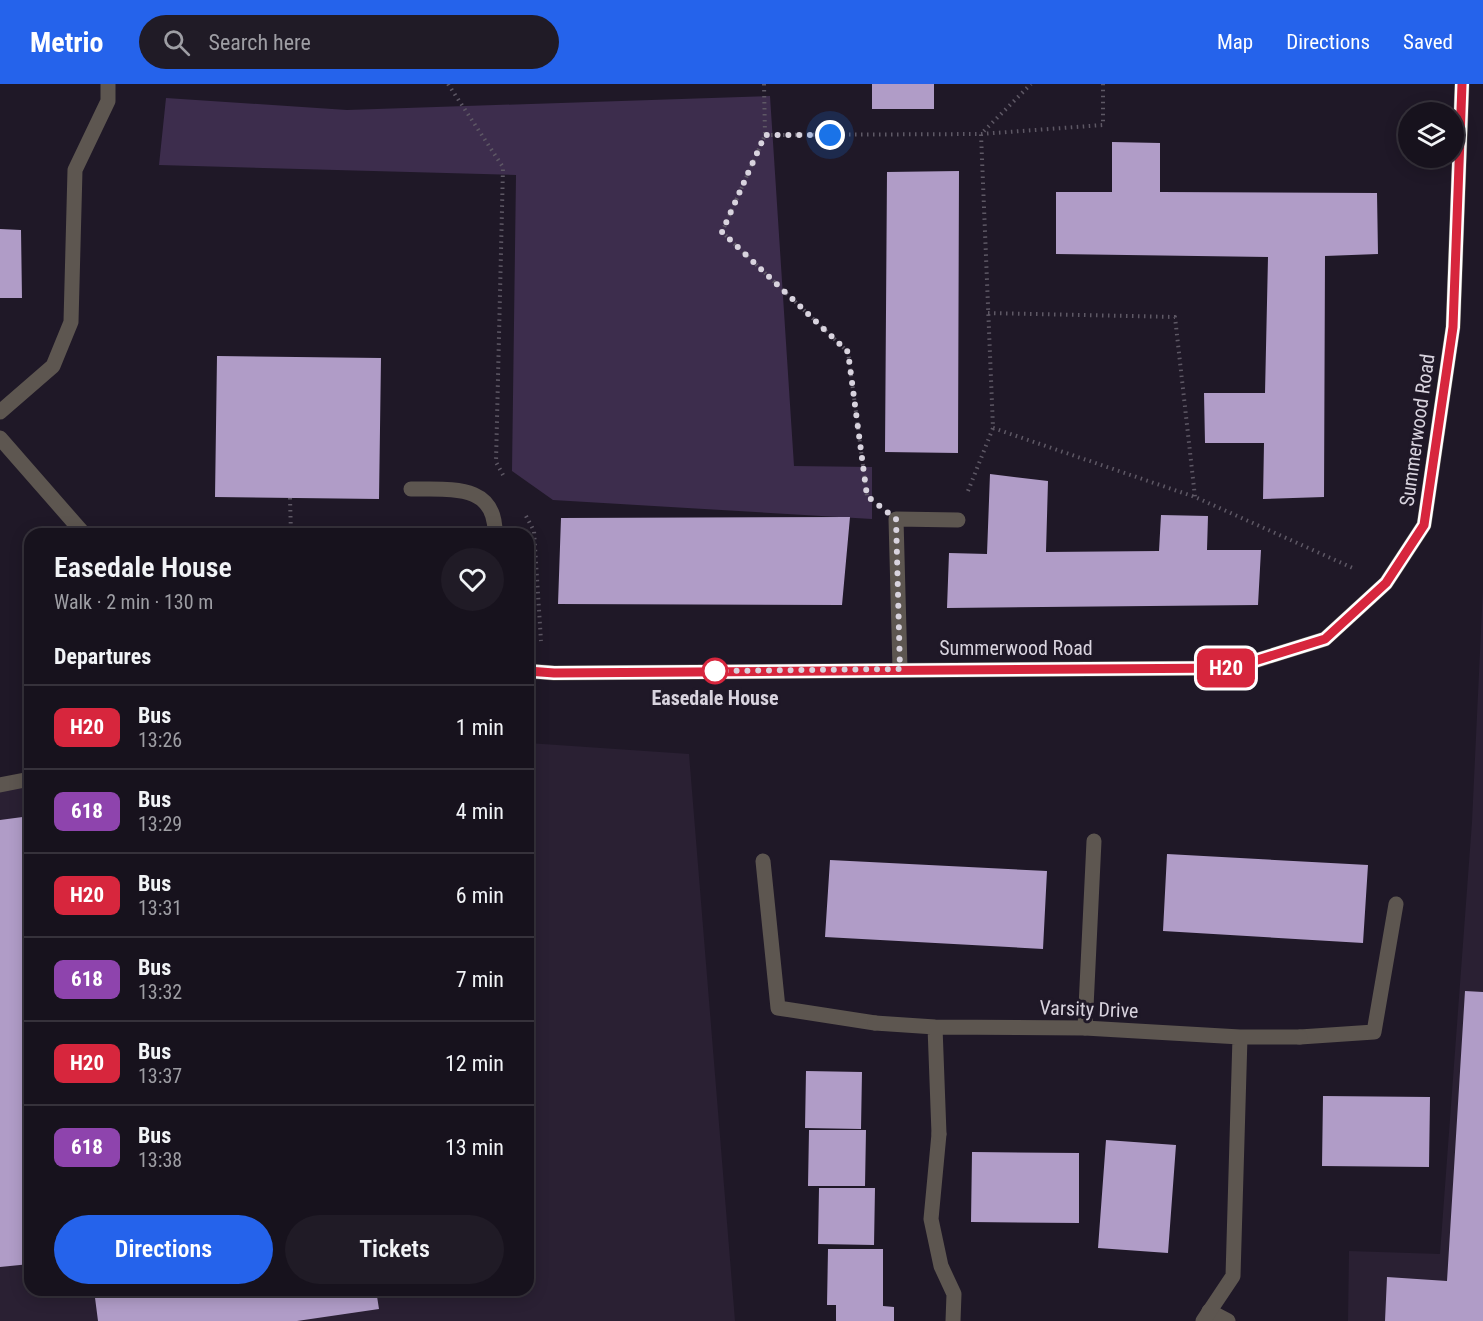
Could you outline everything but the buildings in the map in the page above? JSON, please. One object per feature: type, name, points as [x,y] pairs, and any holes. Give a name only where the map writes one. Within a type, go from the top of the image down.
[{"type":"street","points":[[0,412],[53,366],[71,322],[75,170],[108,101],[108,84]]},
{"type":"street","name":"Summerwood Road","points":[[535,671],[1232,668],[1325,639],[1386,583],[1424,525],[1453,327],[1462,84]]},
{"type":"street","points":[[0,438],[79,528]]},
{"type":"street","points":[[411,489],[464,490],[483,498],[495,518],[495,528]]},
{"type":"street","points":[[900,669],[896,519],[958,520]]},
{"type":"street","points":[[0,785],[24,781]]},
{"type":"street","points":[[1085,1028],[1094,841]]},
{"type":"street","name":"Varsity Drive","points":[[763,861],[778,1008],[875,1023],[935,1027],[1085,1028],[1240,1037],[1300,1037],[1374,1032],[1396,904]]},
{"type":"street","points":[[935,1027],[939,1134],[931,1219],[941,1266],[954,1294],[953,1321]]},
{"type":"street","points":[[1228,1321],[1206,1316],[1233,1276],[1240,1037]]},
{"type":"path","points":[[448,84],[503,167],[496,462],[507,482]]},
{"type":"path","points":[[764,84],[765,135],[722,232],[848,352],[867,496],[896,519]]},
{"type":"path","points":[[958,520],[976,466],[993,428],[981,134],[1031,84]]},
{"type":"path","points":[[765,135],[981,134],[1103,125],[1104,84]]},
{"type":"path","points":[[988,313],[1175,317],[1195,497]]},
{"type":"path","points":[[993,428],[1195,497],[1386,583]]},
{"type":"path","points":[[290,498],[291,528]]},
{"type":"path","points":[[523,511],[532,528]]},
{"type":"path","points":[[534,531],[535,671]]},
{"type":"shaded area","points":[[770,96],[794,466],[872,467],[872,519],[553,500],[512,471],[516,175],[159,165],[166,98],[347,110]]},
{"type":"shaded area","points":[[1483,588],[1483,1321],[1348,1321],[1349,1251],[1440,1254],[1472,822]]},
{"type":"shaded area","points":[[534,743],[689,754],[735,1321],[0,1321],[0,783],[24,779],[24,1296],[534,1296]]},
{"type":"bus line","name":"H20","points":[[534,671],[1232,668],[1325,639],[1386,583],[1424,525],[1453,327],[1462,84]]},
{"type":"place","name":"Easedale House","points":[[715,671]]},
{"type":"route","points":[[715,671],[900,669],[896,519],[867,496],[848,352],[722,232],[765,135],[830,135]]}]
